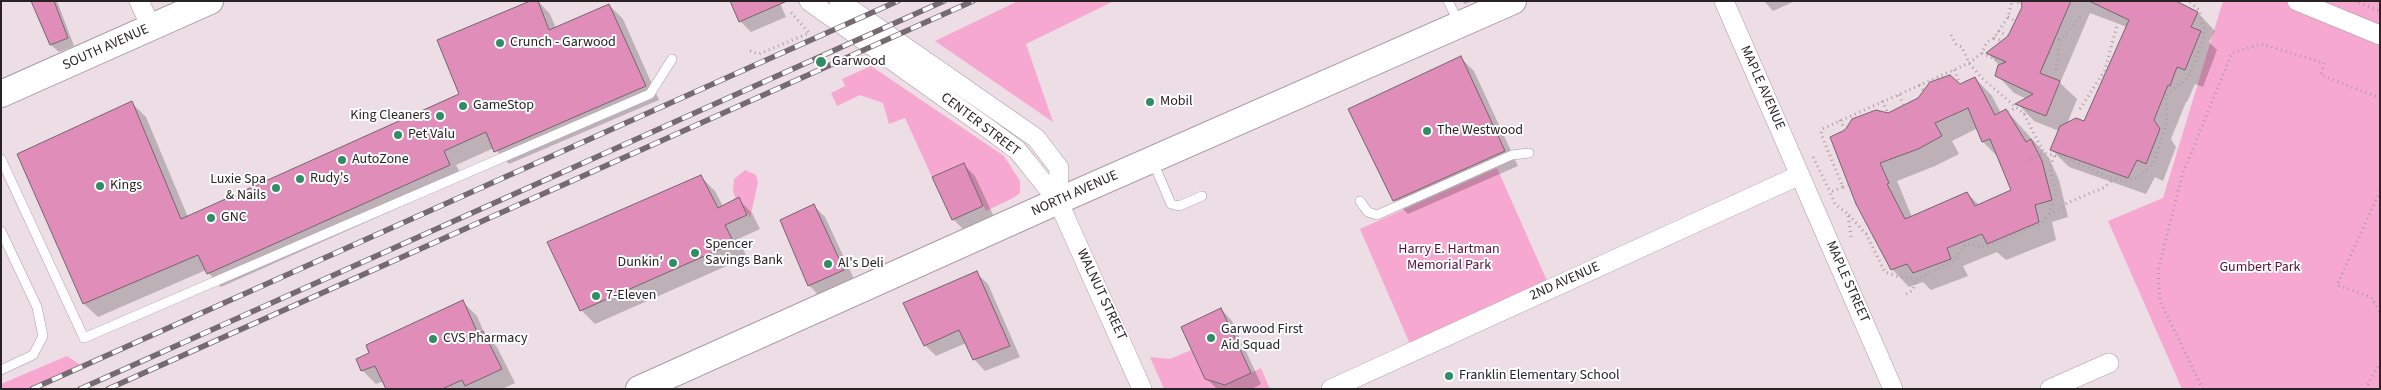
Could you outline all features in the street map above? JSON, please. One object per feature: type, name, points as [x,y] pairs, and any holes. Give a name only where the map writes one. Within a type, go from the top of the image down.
[{"type":"main road","name":"SOUTH AVENUE","points":[[1,94],[210,1]]},
{"type":"main road","name":"NORTH AVENUE","points":[[639,389],[1058,201],[1513,1]]},
{"type":"street","points":[[139,1],[151,28]]},
{"type":"street","name":"CENTER STREET","points":[[809,1],[1017,150],[1058,201]]},
{"type":"street","name":"CENTER STREET","points":[[840,1],[1036,138],[1059,168],[1058,201]]},
{"type":"street","name":"MAPLE AVENUE","points":[[1724,1],[1800,175]]},
{"type":"street","points":[[2297,1],[2380,36]]},
{"type":"street","name":"2ND AVENUE","points":[[1331,389],[1800,175]]},
{"type":"street","name":"MAPLE STREET","points":[[1800,175],[1893,389]]},
{"type":"street","name":"WALNUT STREET","points":[[1058,201],[1142,389]]},
{"type":"street","points":[[2050,389],[2109,363]]},
{"type":"lane","points":[[1448,1],[1460,25]]},
{"type":"lane","points":[[1,159],[84,338],[650,94],[672,58]]},
{"type":"lane","points":[[1360,202],[1368,212],[1377,215],[1512,156],[1529,153]]},
{"type":"lane","points":[[1152,161],[1171,204],[1179,206],[1202,196]]},
{"type":"lane","points":[[1,231],[37,307],[43,336],[33,355],[2,367]]},
{"type":"path","points":[[1843,187],[1821,134],[1822,129],[1969,63],[1982,53],[1987,42],[1994,38],[2008,17],[2013,1],[2021,4]]},
{"type":"path","points":[[2027,161],[2044,153],[2066,158],[2113,179],[2126,181],[2137,178],[2153,164],[2167,123],[2166,95],[2188,78],[2203,40],[2204,28],[2199,10],[2189,1]]},
{"type":"path","points":[[2354,1],[2380,11]]},
{"type":"path","points":[[750,51],[759,54],[809,33],[789,10]]},
{"type":"path","points":[[2056,70],[2060,40],[2081,16]]},
{"type":"path","points":[[2008,17],[2015,21]]},
{"type":"path","points":[[2080,109],[2106,71],[2118,26]]},
{"type":"path","points":[[1998,31],[2008,36]]},
{"type":"path","points":[[1951,35],[1956,44],[1962,47],[1969,63],[1983,79],[2024,114],[2044,153]]},
{"type":"path","points":[[2049,35],[2060,40]]},
{"type":"path","points":[[1994,38],[2002,41]]},
{"type":"path","points":[[2203,389],[2160,301],[2158,272],[2182,174],[2232,53],[2261,44],[2324,63],[2321,75],[2380,98]]},
{"type":"path","points":[[1982,53],[1999,61]]},
{"type":"path","points":[[1954,70],[1960,84]]},
{"type":"path","points":[[1919,85],[1924,90]]},
{"type":"path","points":[[1899,95],[1908,114]]},
{"type":"path","points":[[1882,101],[1888,113]]},
{"type":"path","points":[[2008,112],[2015,108]]},
{"type":"path","points":[[2024,114],[2029,109]]},
{"type":"path","points":[[1840,120],[1845,130]]},
{"type":"path","points":[[1848,184],[1830,192],[1835,204],[1848,214],[1866,234],[1878,262],[1885,272],[1917,279],[1953,261],[1965,244],[1985,247],[2042,223],[2049,214],[2056,193],[2050,169],[2054,156]]},
{"type":"path","points":[[2049,214],[2061,209],[2067,203],[2105,187],[2113,179]]},
{"type":"path","points":[[2380,191],[2337,285],[2371,297],[2380,313]]},
{"type":"path","points":[[1848,214],[1850,237]]},
{"type":"path","points":[[1866,234],[1871,232]]},
{"type":"path","points":[[1906,294],[1913,290],[1917,279]]},
{"type":"path","points":[[2365,389],[2380,364]]},
{"type":"green space","points":[[1018,1],[1114,1],[1026,44],[1053,122],[935,41]]},
{"type":"green space","name":"Gumbert Park","points":[[2223,1],[2380,1],[2380,389],[2182,389],[2108,221],[2163,198]]},
{"type":"green space","points":[[871,66],[1004,156],[1020,181],[1020,193],[986,211],[964,164],[932,177],[905,118],[889,124],[883,103],[860,95],[837,106],[831,93],[845,86],[842,79]]},
{"type":"green space","name":"Harry E. Hartman Memorial Park","points":[[1497,168],[1548,283],[1410,344],[1360,229]]},
{"type":"green space","points":[[745,170],[756,175],[758,182],[750,218],[739,198],[736,199],[733,191],[734,179]]},
{"type":"green space","points":[[1191,350],[1205,379],[1225,385],[1261,368],[1270,389],[1164,389],[1150,357],[1170,359]]},
{"type":"green space","points":[[67,356],[82,366],[31,389],[1,389],[1,384]]},
{"type":"building","points":[[31,1],[54,1],[68,38],[50,45]]},
{"type":"building","points":[[530,1],[538,1],[549,30],[609,4],[646,86],[494,152],[486,132],[444,151],[450,165],[207,274],[198,255],[83,304],[17,154],[132,101],[181,219],[459,94],[437,40]]},
{"type":"building","points":[[730,1],[787,1],[739,22]]},
{"type":"building","points":[[2021,1],[2071,1],[2040,73],[2060,81],[2046,116],[2015,104],[2033,94],[1995,76],[1998,65],[2006,62],[1986,53],[2008,36],[2022,7]]},
{"type":"building","points":[[2089,1],[2176,1],[2198,12],[2191,27],[2201,31],[2185,70],[2177,67],[2170,86],[2168,85],[2154,120],[2160,129],[2146,164],[2137,160],[2128,178],[2050,150],[2060,126],[2076,118],[2084,121],[2129,20]]},
{"type":"building","name":"The Westwood","points":[[1461,56],[1505,151],[1393,201],[1348,109]]},
{"type":"building","points":[[1950,75],[1960,84],[1975,77],[1995,115],[2006,109],[2026,142],[2031,139],[2042,161],[2052,200],[2035,205],[2039,222],[1987,244],[1982,234],[1947,248],[1951,259],[1913,273],[1907,264],[1891,270],[1856,204],[1830,137],[1845,130],[1852,119],[1876,110],[1888,113],[1918,98],[1930,82]],"holes":[[[1968,108],[1982,142],[1990,139],[2011,190],[1975,206],[1967,192],[1905,219],[1887,184],[1889,183],[1880,163],[1918,149],[1942,136],[1935,123]]]},
{"type":"building","points":[[964,163],[983,206],[952,220],[932,177]]},
{"type":"building","points":[[701,175],[718,208],[739,197],[747,215],[725,225],[734,243],[580,311],[547,242]]},
{"type":"building","points":[[814,204],[844,270],[808,286],[780,220]]},
{"type":"building","points":[[977,271],[1010,346],[973,360],[959,330],[924,346],[903,303]]},
{"type":"building","name":"CVS Pharmacy","points":[[463,300],[478,334],[483,331],[502,369],[465,386],[462,380],[442,389],[386,389],[375,366],[361,371],[356,359],[369,353],[366,345]]},
{"type":"building","name":"Garwood First Aid Squad","points":[[1221,308],[1251,373],[1225,385],[1205,379],[1181,327]]},
{"type":"railway","points":[[32,389],[898,1]]},
{"type":"railway","points":[[80,389],[944,1]]},
{"type":"railway","points":[[108,389],[973,1]]},
{"type":"place","name":"Crunch - Garwood","points":[[500,43]]},
{"type":"place","name":"Garwood","points":[[821,62]]},
{"type":"place","name":"Mobil","points":[[1150,102]]},
{"type":"place","name":"GameStop","points":[[463,106]]},
{"type":"place","name":"King Cleaners","points":[[440,116]]},
{"type":"place","name":"The Westwood","points":[[1427,131]]},
{"type":"place","name":"Pet Valu","points":[[398,135]]},
{"type":"place","name":"AutoZone","points":[[342,160]]},
{"type":"place","name":"Rudy's","points":[[300,179]]},
{"type":"place","name":"Kings","points":[[100,186]]},
{"type":"place","name":"Luxie Spa & Nails","points":[[276,188]]},
{"type":"place","name":"GNC","points":[[211,218]]},
{"type":"place","name":"Spencer Savings Bank","points":[[695,253]]},
{"type":"place","name":"Dunkin'","points":[[673,263]]},
{"type":"place","name":"Al's Deli","points":[[828,264]]},
{"type":"place","name":"7-Eleven","points":[[596,296]]},
{"type":"place","name":"Garwood First Aid Squad","points":[[1211,338]]},
{"type":"place","name":"CVS Pharmacy","points":[[433,339]]},
{"type":"place","name":"Franklin Elementary School","points":[[1449,376]]}]
